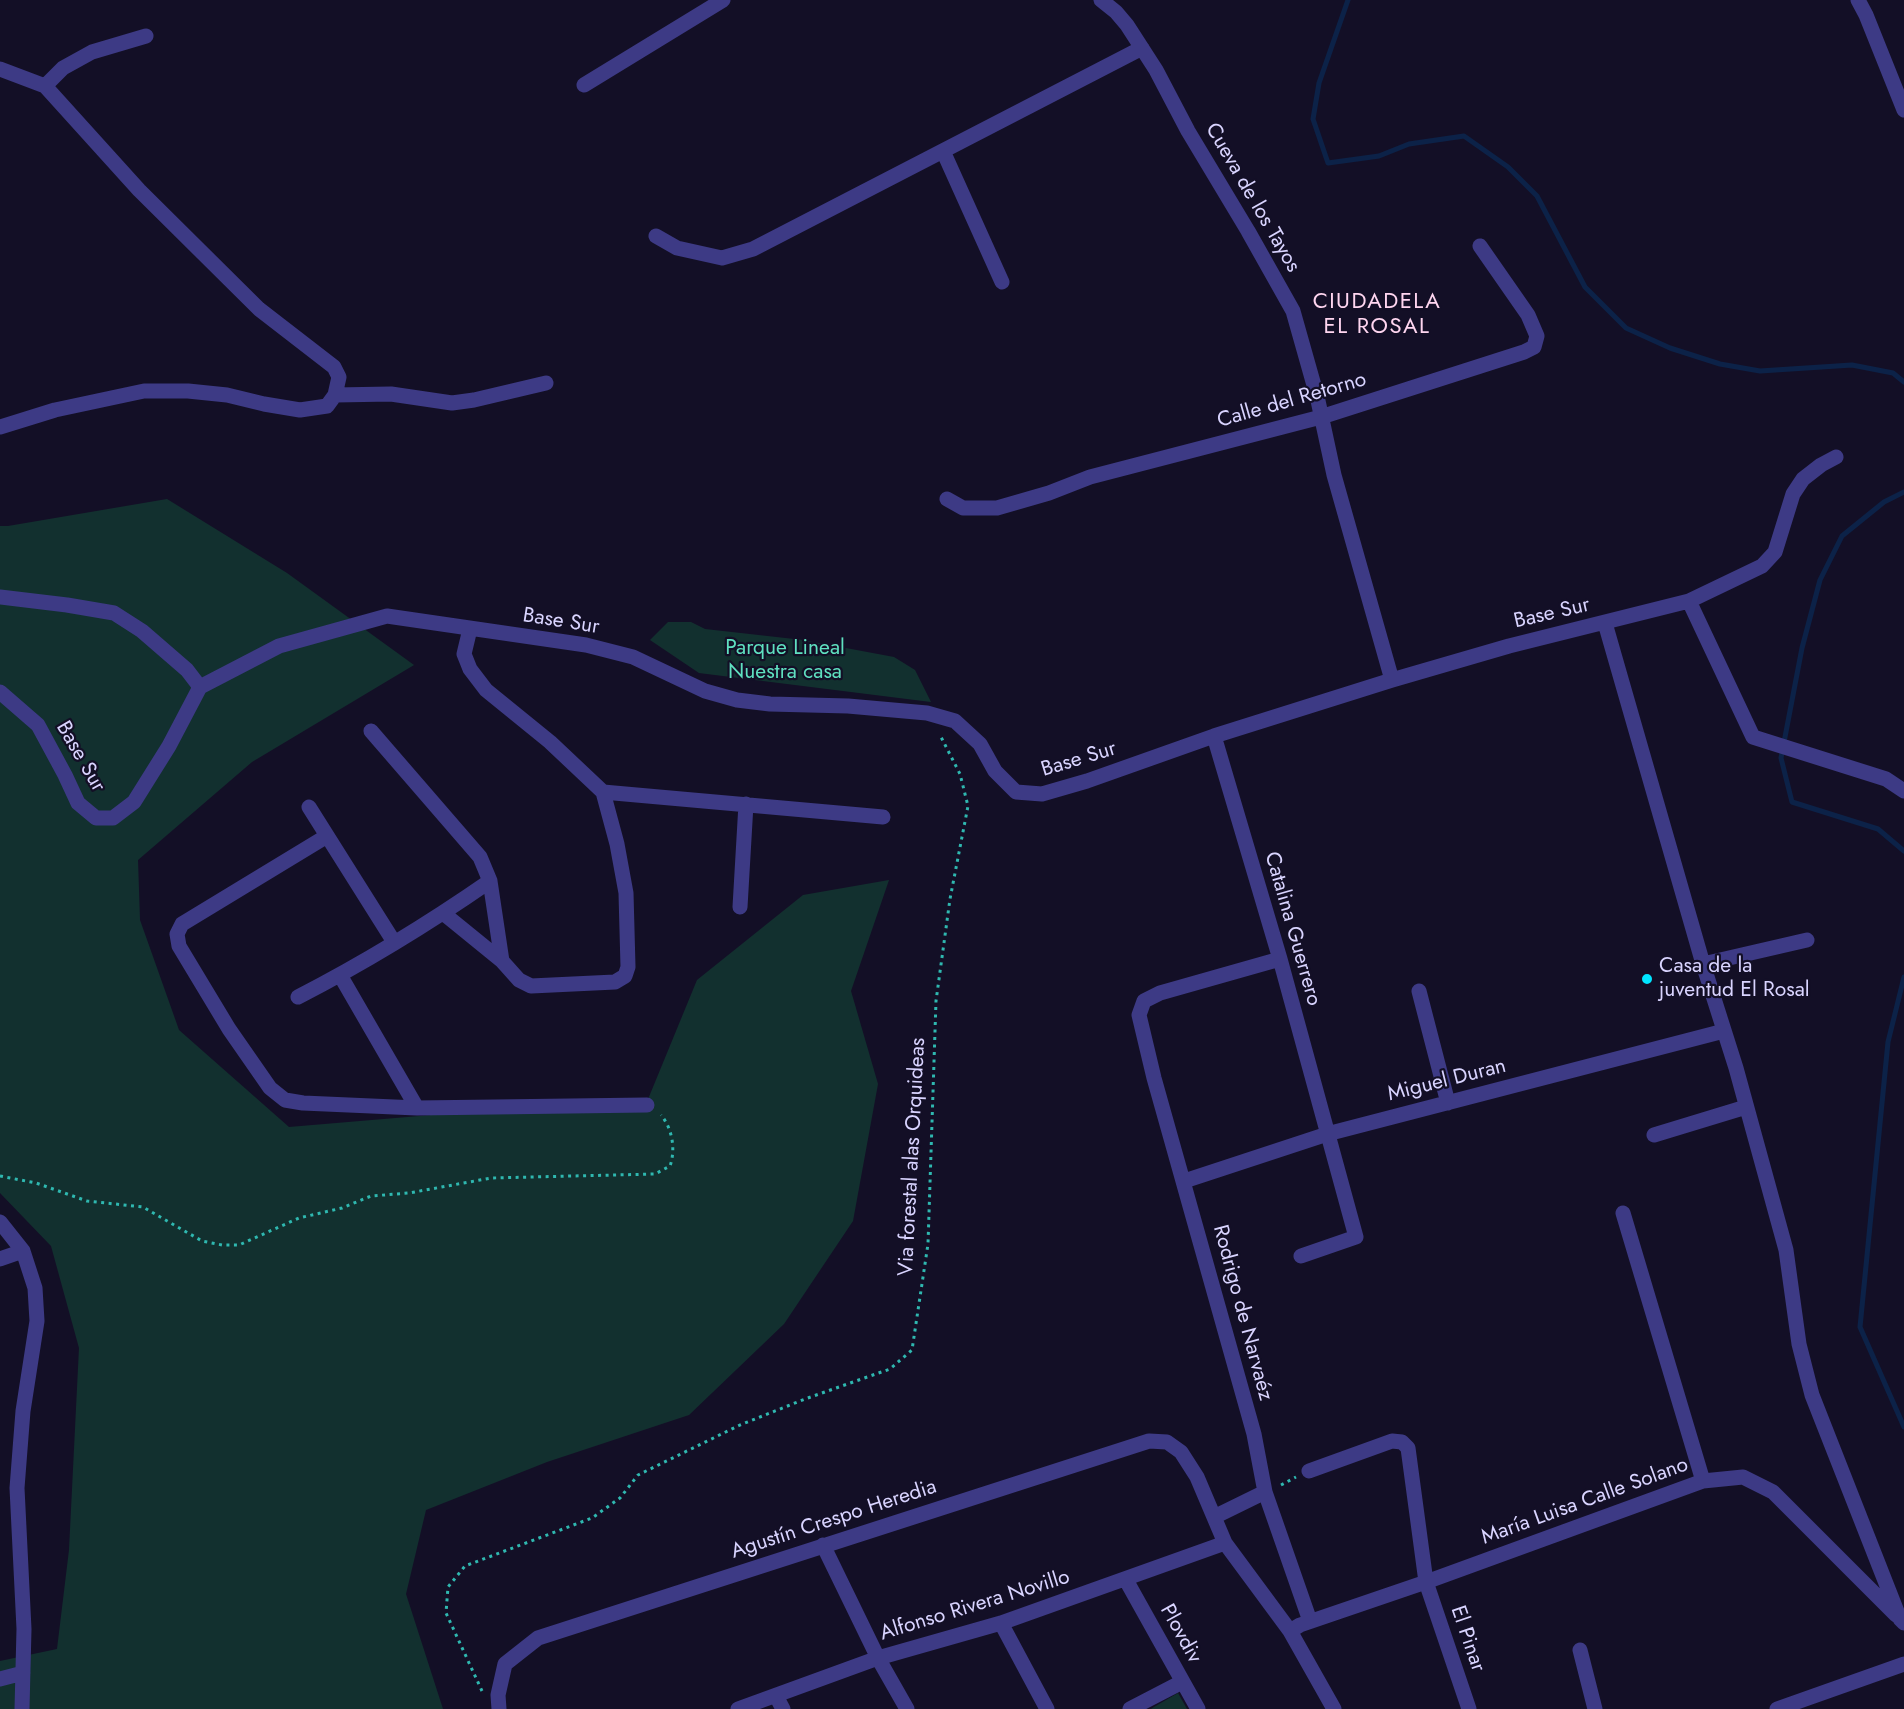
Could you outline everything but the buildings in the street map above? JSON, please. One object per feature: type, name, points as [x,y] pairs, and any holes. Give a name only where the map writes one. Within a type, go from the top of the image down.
[{"type":"street","points":[[584,85],[723,0]]},
{"type":"street","name":"Cueva de los Tayos","points":[[1101,0],[1116,12],[1142,48],[1293,311],[1334,475],[1392,680]]},
{"type":"street","points":[[1858,0],[1904,110]]},
{"type":"street","points":[[45,86],[63,69],[92,52],[146,36]]},
{"type":"street","points":[[656,236],[677,248],[722,258],[753,249],[1142,48]]},
{"type":"street","points":[[0,69],[45,86],[139,190],[259,309],[334,367],[339,377],[335,395],[327,406],[300,410],[227,395],[188,391],[144,391],[55,410],[0,427]]},
{"type":"street","points":[[943,151],[1002,282]]},
{"type":"street","name":"Calle del Retorno","points":[[947,499],[963,508],[997,508],[1049,493],[1090,477],[1321,417],[1524,352],[1534,347],[1537,336],[1528,315],[1480,246]]},
{"type":"street","points":[[335,395],[391,394],[452,403],[546,383]]},
{"type":"street","name":"Base Sur","points":[[0,692],[38,725],[78,803],[96,818],[113,818],[134,802],[169,746],[200,687],[279,646],[387,616],[586,645],[633,657],[705,691],[737,700],[927,713],[955,721],[980,744],[995,771],[1016,792],[1042,795],[1087,782],[1214,736],[1392,680],[1509,646],[1689,601],[1762,566],[1775,552],[1794,494],[1803,479],[1836,457]]},
{"type":"street","points":[[0,597],[57,603],[114,613],[142,632],[187,670],[200,687]]},
{"type":"street","points":[[1689,601],[1753,737],[1886,779],[1904,791]]},
{"type":"street","points":[[1605,623],[1703,964],[1736,1068],[1786,1250],[1799,1344],[1812,1395],[1902,1621]]},
{"type":"street","points":[[443,914],[502,960],[519,980],[531,986],[615,982],[625,976],[628,967],[626,893],[617,844],[603,792],[550,742],[486,690],[470,669],[464,654],[470,629]]},
{"type":"street","points":[[371,731],[480,857],[490,881],[502,960]]},
{"type":"street","name":"Catalina Guerrero","points":[[1214,736],[1280,959],[1356,1237],[1301,1256]]},
{"type":"street","points":[[603,792],[883,817]]},
{"type":"street","points":[[740,907],[746,804]]},
{"type":"street","points":[[309,807],[394,942]]},
{"type":"street","points":[[327,836],[182,924],[177,934],[179,946],[229,1029],[270,1088],[285,1100],[303,1103],[417,1108],[646,1105]]},
{"type":"street","points":[[298,997],[443,914],[490,881]]},
{"type":"street","points":[[1703,964],[1807,940]]},
{"type":"street","name":"Rodrigo de Narvaéz","points":[[1280,959],[1160,993],[1144,1001],[1138,1015],[1254,1434],[1265,1492],[1310,1621]]},
{"type":"street","points":[[340,975],[417,1108]]},
{"type":"street","points":[[1419,991],[1448,1103]]},
{"type":"street","name":"Miguel Duran","points":[[1184,1181],[1327,1134],[1724,1031]]},
{"type":"street","points":[[1654,1135],[1746,1107]]},
{"type":"street","points":[[1623,1213],[1703,1481]]},
{"type":"street","points":[[0,1222],[22,1251],[35,1288],[37,1322],[23,1411],[17,1488],[24,1629],[22,1709]]},
{"type":"street","points":[[0,1259],[22,1251]]},
{"type":"street","name":"Agustín Crespo Heredia","points":[[499,1709],[498,1695],[505,1664],[538,1638],[1149,1441],[1167,1442],[1181,1452],[1197,1477],[1214,1516]]},
{"type":"street","name":"El Pinar","points":[[1309,1471],[1392,1441],[1402,1442],[1408,1448],[1426,1582],[1469,1709]]},
{"type":"street","name":"María Luisa Calle Solano","points":[[1290,1631],[1310,1621],[1426,1582],[1703,1481],[1743,1478],[1773,1492],[1902,1621]]},
{"type":"street","points":[[1265,1492],[1214,1516],[1225,1543],[1290,1631],[1334,1709]]},
{"type":"street","name":"Alfonso Rivera Novillo","points":[[738,1709],[780,1702],[878,1658],[1001,1623],[1225,1543]]},
{"type":"street","points":[[823,1545],[878,1658],[907,1709]]},
{"type":"street","name":"Plovdiv","points":[[1126,1580],[1198,1709]]},
{"type":"street","points":[[1001,1623],[1047,1709]]},
{"type":"street","points":[[1580,1650],[1594,1709]]},
{"type":"street","points":[[1778,1709],[1904,1664]]},
{"type":"street","points":[[0,1679],[23,1673]]},
{"type":"street","points":[[1130,1709],[1182,1682]]},
{"type":"path","name":"Via forestal alas Orquideas","points":[[485,1698],[446,1613],[448,1587],[465,1566],[592,1518],[620,1498],[638,1475],[741,1425],[805,1399],[890,1369],[912,1350],[928,1244],[936,1001],[950,899],[968,806],[960,774],[927,713]]},
{"type":"path","points":[[0,1176],[36,1183],[87,1201],[143,1207],[202,1241],[222,1245],[239,1245],[299,1218],[342,1208],[371,1196],[409,1193],[491,1178],[655,1174],[670,1166],[673,1156],[671,1134],[667,1122],[658,1110],[646,1105]]},
{"type":"path","points":[[1265,1492],[1309,1471]]},
{"type":"green space","points":[[167,499],[287,573],[414,665],[252,762],[138,860],[140,920],[179,1030],[289,1127],[455,1113],[644,1109],[697,980],[803,895],[889,880],[851,991],[878,1084],[853,1221],[784,1324],[689,1415],[547,1462],[426,1510],[406,1594],[443,1709],[0,1709],[0,1661],[57,1649],[69,1550],[79,1348],[51,1246],[0,1193],[0,526]]},
{"type":"green space","name":"Parque Lineal Nuestra casa","points":[[668,622],[691,622],[705,629],[803,640],[894,657],[915,670],[931,702],[699,673],[650,640]]},
{"type":"green space","points":[[1178,1693],[1187,1709],[1151,1709],[1154,1707]]},
{"type":"waterway","points":[[1348,0],[1319,83],[1313,119],[1328,163],[1379,156],[1409,144],[1464,136],[1508,167],[1537,196],[1585,287],[1626,328],[1670,348],[1720,364],[1760,371],[1852,365],[1893,373],[1904,382]]},
{"type":"waterway","points":[[1904,492],[1884,502],[1842,536],[1820,580],[1802,648],[1781,758],[1792,802],[1878,829],[1904,851]]},
{"type":"waterway","points":[[1904,977],[1888,1042],[1860,1327],[1904,1427]]},
{"type":"place","name":"Casa de la juventud El Rosal","points":[[1647,979]]},
{"type":"district","name":"CIUDADELA EL ROSAL","points":[[1377,316]]}]
